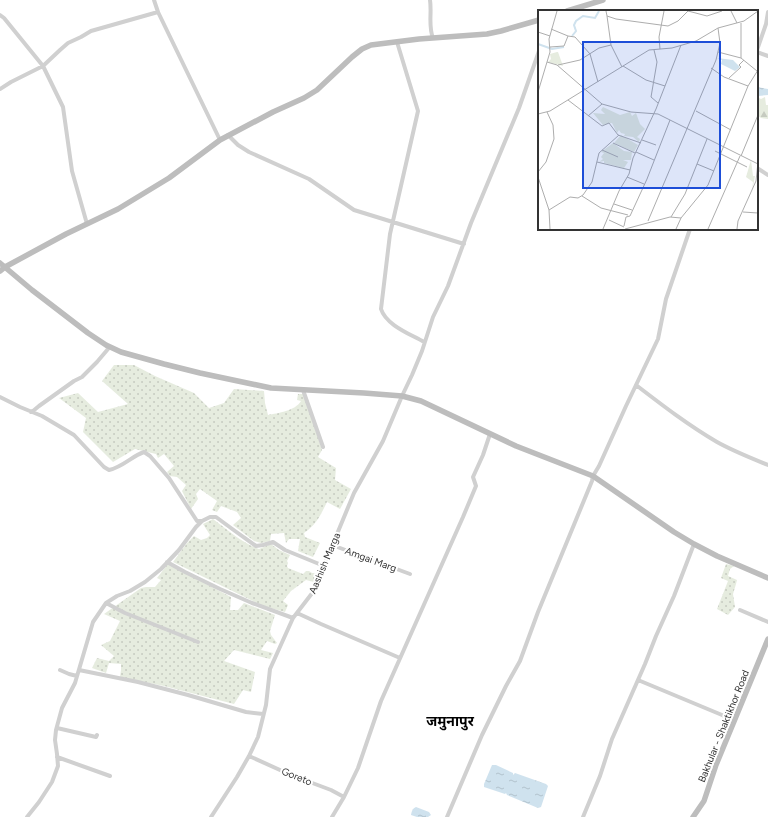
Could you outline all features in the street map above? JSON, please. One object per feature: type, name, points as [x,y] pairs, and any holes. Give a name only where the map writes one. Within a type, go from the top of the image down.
[{"type":"street","points":[[154,0],[158,12],[220,140]]},
{"type":"street","points":[[430,0],[430,32],[433,38]]},
{"type":"street","points":[[570,10],[603,0]]},
{"type":"street","points":[[0,89],[43,66],[68,43],[91,31],[158,12]]},
{"type":"street","points":[[758,48],[766,24],[768,12]]},
{"type":"street","points":[[0,16],[4,18],[43,66],[63,106],[72,172],[87,224]]},
{"type":"street","points":[[538,20],[487,34],[371,45],[352,57],[317,90],[304,98],[273,112],[220,140],[169,178],[118,209],[2,267],[88,333],[107,346],[121,352],[208,375],[271,388],[344,391],[402,396],[421,401],[516,446],[593,476],[674,532],[694,544],[717,556],[768,578]]},
{"type":"street","points":[[397,42],[418,111],[389,241],[381,309],[389,322],[424,342]]},
{"type":"street","points":[[758,51],[768,56]]},
{"type":"street","name":"Aashish Marga","points":[[211,817],[237,777],[258,737],[266,705],[270,669],[293,618],[313,592],[354,492],[383,441],[412,376],[432,317],[448,286],[471,223],[519,108],[538,54]]},
{"type":"street","points":[[228,136],[249,152],[309,179],[354,210],[464,244]]},
{"type":"street","points":[[758,169],[768,175]]},
{"type":"street","points":[[446,817],[482,735],[520,661],[538,612],[593,476],[658,339],[666,299],[690,230]]},
{"type":"street","points":[[30,412],[89,371],[108,349],[107,346]]},
{"type":"street","points":[[636,385],[696,429],[735,451],[768,465]]},
{"type":"street","points":[[303,390],[324,447]]},
{"type":"street","points":[[0,397],[30,412],[42,416],[74,435],[104,467],[109,470],[116,469],[144,452],[150,456],[169,478],[196,521],[202,521]]},
{"type":"street","points":[[332,817],[344,797],[358,768],[381,701],[476,486],[473,477],[483,455],[490,434]]},
{"type":"street","points":[[27,817],[52,782],[58,766],[55,740],[57,728],[62,708],[77,676],[93,622],[106,603],[145,582],[168,562],[202,521],[210,517],[216,517],[256,546],[273,542],[285,550],[324,566]]},
{"type":"street","points":[[583,817],[600,776],[612,739],[676,590],[694,544]]},
{"type":"street","name":"Amgai Marg","points":[[332,545],[410,574]]},
{"type":"street","points":[[168,562],[220,589],[293,618]]},
{"type":"street","points":[[106,603],[198,642]]},
{"type":"street","points":[[740,610],[768,622]]},
{"type":"street","points":[[297,613],[400,658]]},
{"type":"street","name":"Bakhular - Shaktikhor Road","points":[[693,817],[704,801],[716,765],[768,639]]},
{"type":"street","points":[[60,670],[77,676]]},
{"type":"street","points":[[79,670],[138,682],[246,712],[263,714]]},
{"type":"street","points":[[638,680],[734,720]]},
{"type":"street","points":[[57,728],[96,737],[97,735]]},
{"type":"street","name":"Goreto","points":[[249,756],[291,775],[331,790],[344,797]]},
{"type":"street","points":[[57,757],[110,776]]},
{"type":"green space","points":[[765,97],[766,105],[768,105],[768,119],[761,118],[758,116],[758,98],[761,99]]},
{"type":"green space","points":[[114,365],[134,365],[194,393],[209,408],[224,403],[234,389],[264,391],[268,415],[286,411],[295,407],[301,401],[297,400],[298,394],[305,394],[322,450],[318,457],[336,468],[335,480],[351,489],[340,509],[327,502],[315,523],[304,533],[305,537],[320,543],[313,557],[298,551],[300,539],[289,539],[286,543],[284,533],[271,534],[270,541],[261,543],[254,541],[233,525],[241,518],[237,512],[221,506],[217,512],[212,510],[217,501],[200,489],[196,494],[198,499],[191,509],[182,491],[186,485],[177,477],[170,476],[167,472],[174,466],[164,454],[158,458],[156,454],[135,449],[113,462],[83,432],[86,418],[59,398],[78,393],[98,412],[128,404],[102,381]]},
{"type":"green space","points":[[213,519],[235,536],[259,549],[271,544],[290,555],[287,561],[288,568],[303,574],[306,571],[318,573],[314,582],[306,580],[291,591],[283,601],[288,605],[285,612],[263,606],[173,562],[194,536],[201,540],[210,535],[203,524]]},
{"type":"green space","points":[[168,564],[231,597],[230,610],[238,610],[244,603],[275,615],[270,631],[277,643],[275,644],[267,641],[261,650],[273,653],[270,659],[234,650],[224,661],[255,672],[251,692],[243,690],[234,704],[164,686],[120,677],[121,664],[109,663],[106,673],[92,668],[97,658],[109,661],[114,656],[101,645],[110,641],[120,621],[104,614],[141,588],[155,587],[161,580],[157,578]]},
{"type":"green space","points":[[726,564],[734,566],[730,569],[728,576],[737,580],[733,594],[735,607],[728,615],[717,609],[728,581],[721,578]]},
{"type":"water","points":[[758,87],[768,89],[768,95],[758,96]]},
{"type":"water","points":[[492,765],[496,765],[513,773],[513,775],[515,773],[546,784],[548,786],[541,807],[538,808],[507,795],[506,793],[505,794],[484,787]]},
{"type":"water","points":[[416,807],[429,812],[431,815],[428,817],[417,817],[411,815],[413,809]]},
{"type":"district","name":"जमुनापुर","points":[[450,721]]}]
